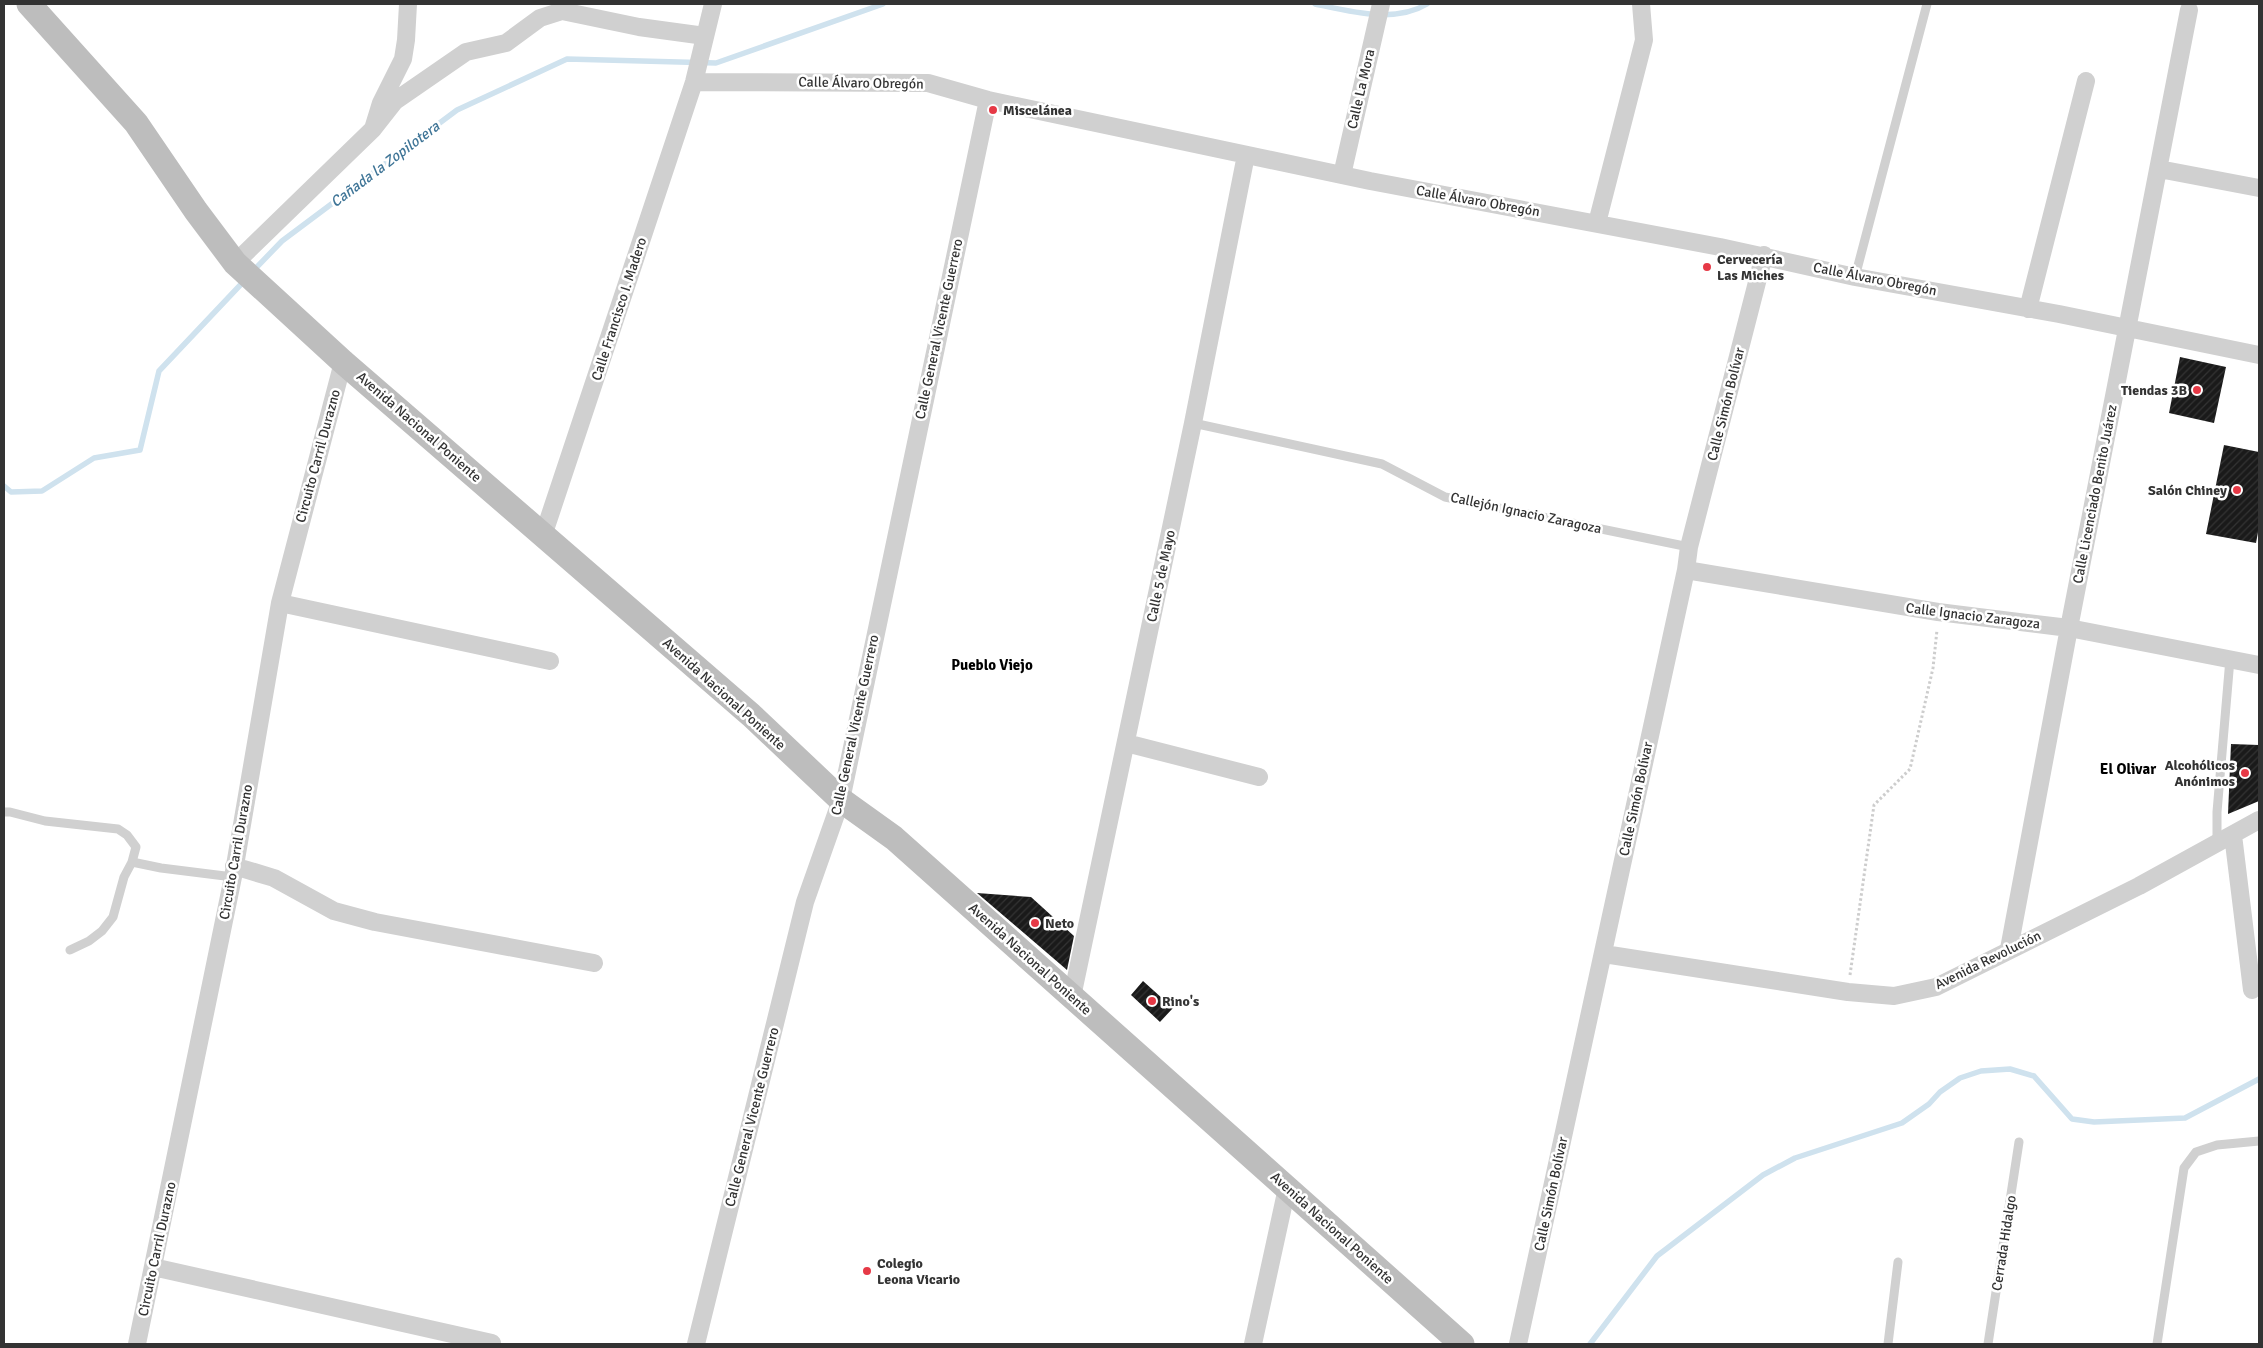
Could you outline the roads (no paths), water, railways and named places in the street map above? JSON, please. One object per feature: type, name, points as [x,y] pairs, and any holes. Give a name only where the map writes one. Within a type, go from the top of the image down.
[{"type":"street","name":"Avenida Nacional Poniente","points":[[29,4],[136,123],[196,211],[236,263],[260,287],[343,362],[751,715],[841,800],[894,838],[1462,1344]]},
{"type":"street","points":[[373,129],[381,103],[403,59],[408,4]]},
{"type":"street","points":[[236,263],[373,129],[395,101],[466,52],[506,43],[540,18],[562,11],[639,27],[705,36],[713,4]]},
{"type":"street","name":"Calle La Mora","points":[[1342,175],[1381,4]]},
{"type":"street","points":[[1597,223],[1644,40],[1641,4]]},
{"type":"street","name":"Calle Licenciado Benito Juárez","points":[[2009,950],[2069,628],[2189,10]]},
{"type":"street","name":"Calle Francisco I. Madero","points":[[543,536],[694,82],[705,36]]},
{"type":"street","points":[[2028,308],[2086,81]]},
{"type":"street","name":"Calle Álvaro Obregón","points":[[694,82],[928,83],[988,100],[1342,175],[1764,255],[1855,277],[2028,308],[2259,355]]},
{"type":"street","name":"Calle General Vicente Guerrero","points":[[696,1344],[806,902],[841,800],[988,100]]},
{"type":"street","name":"Calle 5 de Mayo","points":[[1072,997],[1193,423],[1246,155]]},
{"type":"street","points":[[2159,169],[2259,188]]},
{"type":"street","name":"Calle Simón Bolívar","points":[[1518,1344],[1604,954],[1686,570],[1689,547],[1764,255]]},
{"type":"street","name":"Circuito Carril Durazno","points":[[137,1344],[233,872],[280,602],[343,362]]},
{"type":"street","name":"Calle Ignacio Zaragoza","points":[[1686,570],[1938,612],[2069,628],[2259,665]]},
{"type":"street","points":[[280,602],[550,661]]},
{"type":"street","points":[[1126,743],[1259,777]]},
{"type":"street","name":"Avenida Revolución","points":[[1604,954],[1848,992],[1894,996],[1936,987],[2139,886],[2259,820]]},
{"type":"street","points":[[2233,835],[2252,990]]},
{"type":"street","points":[[233,872],[274,878],[334,911],[375,922],[594,963]]},
{"type":"street","points":[[1253,1344],[1287,1188]]},
{"type":"street","points":[[153,1267],[492,1343]]},
{"type":"lane","points":[[1855,277],[1927,4]]},
{"type":"lane","name":"Callejón Ignacio Zaragoza","points":[[1193,423],[1382,464],[1445,497],[1689,547]]},
{"type":"lane","points":[[2217,844],[2217,812],[2230,659]]},
{"type":"lane","points":[[4,812],[63,824],[118,829],[127,835],[136,847],[132,862],[124,877],[113,917],[102,931],[89,941],[70,950]]},
{"type":"lane","points":[[132,862],[161,868],[233,872]]},
{"type":"lane","points":[[2157,1344],[2184,1168],[2196,1152],[2217,1145],[2259,1141]]},
{"type":"lane","name":"Cerrada Hidalgo","points":[[1988,1344],[2019,1142]]},
{"type":"lane","points":[[1888,1344],[1898,1262]]},
{"type":"waterway","name":"Cañada la Zopilotera","points":[[253,271],[282,241],[457,110],[567,59],[716,63],[883,4]]},
{"type":"waterway","name":"Cañada la Zopilotera","points":[[1315,4],[1386,15],[1414,10],[1427,4]]},
{"type":"waterway","name":"Cañada la Zopilotera","points":[[4,486],[11,492],[42,491],[94,458],[140,450],[159,371],[245,280]]},
{"type":"waterway","points":[[1590,1344],[1657,1256],[1763,1175],[1795,1158],[1902,1123],[1929,1104],[1940,1092],[1960,1078],[1981,1071],[2010,1069],[2034,1076],[2072,1119],[2094,1122],[2185,1118],[2259,1079]]},
{"type":"place","name":"Miscelánea","points":[[993,110]]},
{"type":"place","name":"Cervecería Las Miches","points":[[1707,267]]},
{"type":"place","name":"Tiendas 3B","points":[[2197,390]]},
{"type":"place","name":"Salón Chiney","points":[[2237,490]]},
{"type":"place","name":"Alcohólicos Anónimos","points":[[2245,773]]},
{"type":"place","name":"Neto","points":[[1035,923]]},
{"type":"place","name":"Rino's","points":[[1152,1001]]},
{"type":"place","name":"Colegio Leona Vicario","points":[[867,1271]]},
{"type":"district","name":"Pueblo Viejo","points":[[992,665]]},
{"type":"district","name":"El Olivar","points":[[2128,769]]}]
